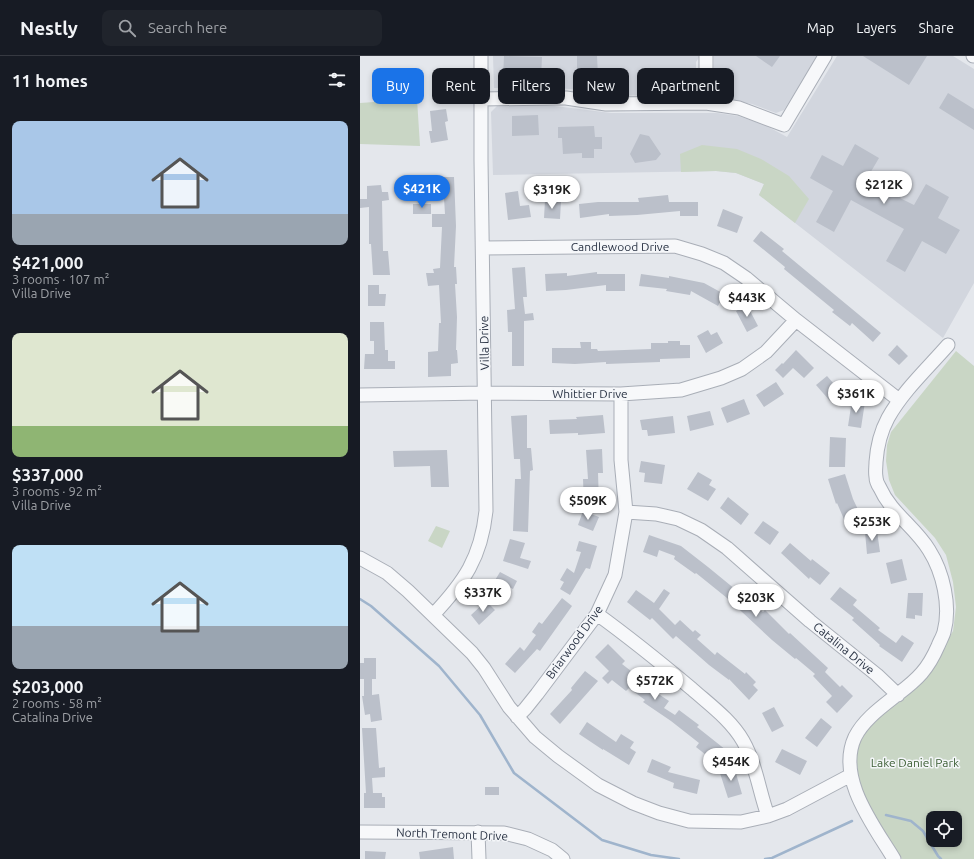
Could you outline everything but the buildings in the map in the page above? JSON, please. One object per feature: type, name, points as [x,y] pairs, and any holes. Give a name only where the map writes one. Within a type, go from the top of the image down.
[{"type":"street","name":"Villa Drive","points":[[481,56],[481,68]]},
{"type":"street","points":[[706,56],[706,68]]},
{"type":"street","points":[[713,104],[739,108],[784,125],[825,56]]},
{"type":"street","points":[[490,99],[566,98],[606,104],[680,104]]},
{"type":"street","name":"Villa Drive","points":[[433,615],[459,585],[472,565],[482,539],[484,526],[486,503],[481,160],[482,104]]},
{"type":"street","name":"Candlewood Drive","points":[[483,248],[675,246],[702,254],[724,263],[746,278],[796,320],[899,400]]},
{"type":"street","name":"Whittier Drive","points":[[360,395],[485,393],[621,394],[681,390],[721,378],[742,369],[766,352],[796,320]]},
{"type":"street","points":[[894,859],[865,810],[854,788],[851,776],[851,750],[856,736],[867,720],[913,683],[924,672],[944,632],[947,604],[942,576],[929,550],[917,534],[884,498],[876,478],[876,455],[887,419],[899,400],[948,346]]},
{"type":"street","name":"Briarwood Drive","points":[[517,716],[537,694],[597,614],[616,575],[626,512],[622,460],[621,394]]},
{"type":"street","name":"Catalina Drive","points":[[626,512],[678,519],[701,530],[727,548],[810,621],[877,675],[898,695]]},
{"type":"street","points":[[360,558],[387,573],[472,653],[517,716],[535,737],[598,785],[633,803],[659,813],[689,821],[741,822],[768,816],[787,809],[851,776]]},
{"type":"street","points":[[597,614],[652,655],[717,710],[733,727],[743,741],[752,761],[768,816]]},
{"type":"street","name":"North Tremont Drive","points":[[360,832],[504,833],[528,839],[552,850],[563,859]]},
{"type":"street","points":[[478,832],[479,859]]},
{"type":"shaded area","points":[[493,56],[700,56],[696,62],[696,68],[637,68],[637,95],[629,96],[629,68],[573,68],[573,89],[565,89],[565,68],[498,68],[498,88],[494,88]]},
{"type":"shaded area","points":[[714,56],[818,56],[784,110],[776,113],[752,104],[734,101],[734,68],[714,68]]},
{"type":"shaded area","points":[[837,56],[953,56],[974,69],[974,283],[943,338],[759,195],[764,184],[736,173],[716,171],[493,175],[491,112],[497,106],[547,105],[611,113],[717,113],[738,116],[765,125],[787,137]]},
{"type":"green space","points":[[360,103],[417,104],[420,146],[360,144]]},
{"type":"green space","points":[[702,145],[737,149],[761,159],[789,176],[809,199],[795,223],[759,195],[764,184],[736,173],[716,171],[681,172],[680,154]]},
{"type":"green space","name":"Lake Daniel Park","points":[[956,351],[974,366],[974,859],[902,859],[864,798],[858,775],[856,752],[865,730],[927,675],[953,631],[956,607],[953,582],[946,555],[935,538],[895,495],[889,480],[886,461],[887,445],[891,432]]},
{"type":"green space","points":[[436,526],[450,531],[442,548],[428,541]]},
{"type":"waterway","points":[[360,599],[371,606],[439,666],[480,715],[514,773],[602,840],[651,855],[679,859]]},
{"type":"waterway","points":[[886,815],[911,821],[923,831],[941,859]]},
{"type":"waterway","points":[[765,859],[772,858],[852,821]]}]
